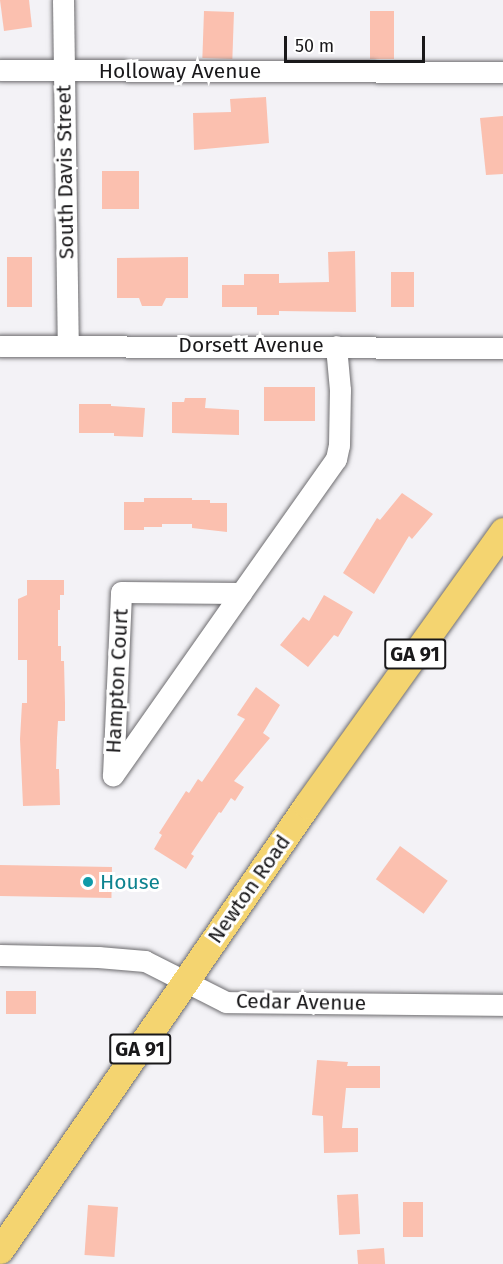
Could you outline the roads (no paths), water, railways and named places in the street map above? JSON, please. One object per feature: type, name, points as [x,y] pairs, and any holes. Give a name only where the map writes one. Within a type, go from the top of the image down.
[{"type":"main road","name":"Newton Road","points":[[0,1250],[180,992],[184,981],[503,531]]},
{"type":"street","name":"South Davis Street","points":[[63,0],[68,344]]},
{"type":"street","name":"Holloway Avenue","points":[[0,70],[503,72]]},
{"type":"street","name":"Dorsett Avenue","points":[[0,346],[68,344],[503,348]]},
{"type":"street","name":"Hampton Court","points":[[241,594],[121,592],[113,775],[149,722],[241,594],[336,459],[340,390],[336,346]]},
{"type":"street","name":"Cedar Avenue","points":[[0,955],[98,957],[145,961],[226,1002],[503,1005]]},
{"type":"place","name":"House","points":[[88,882]]}]
